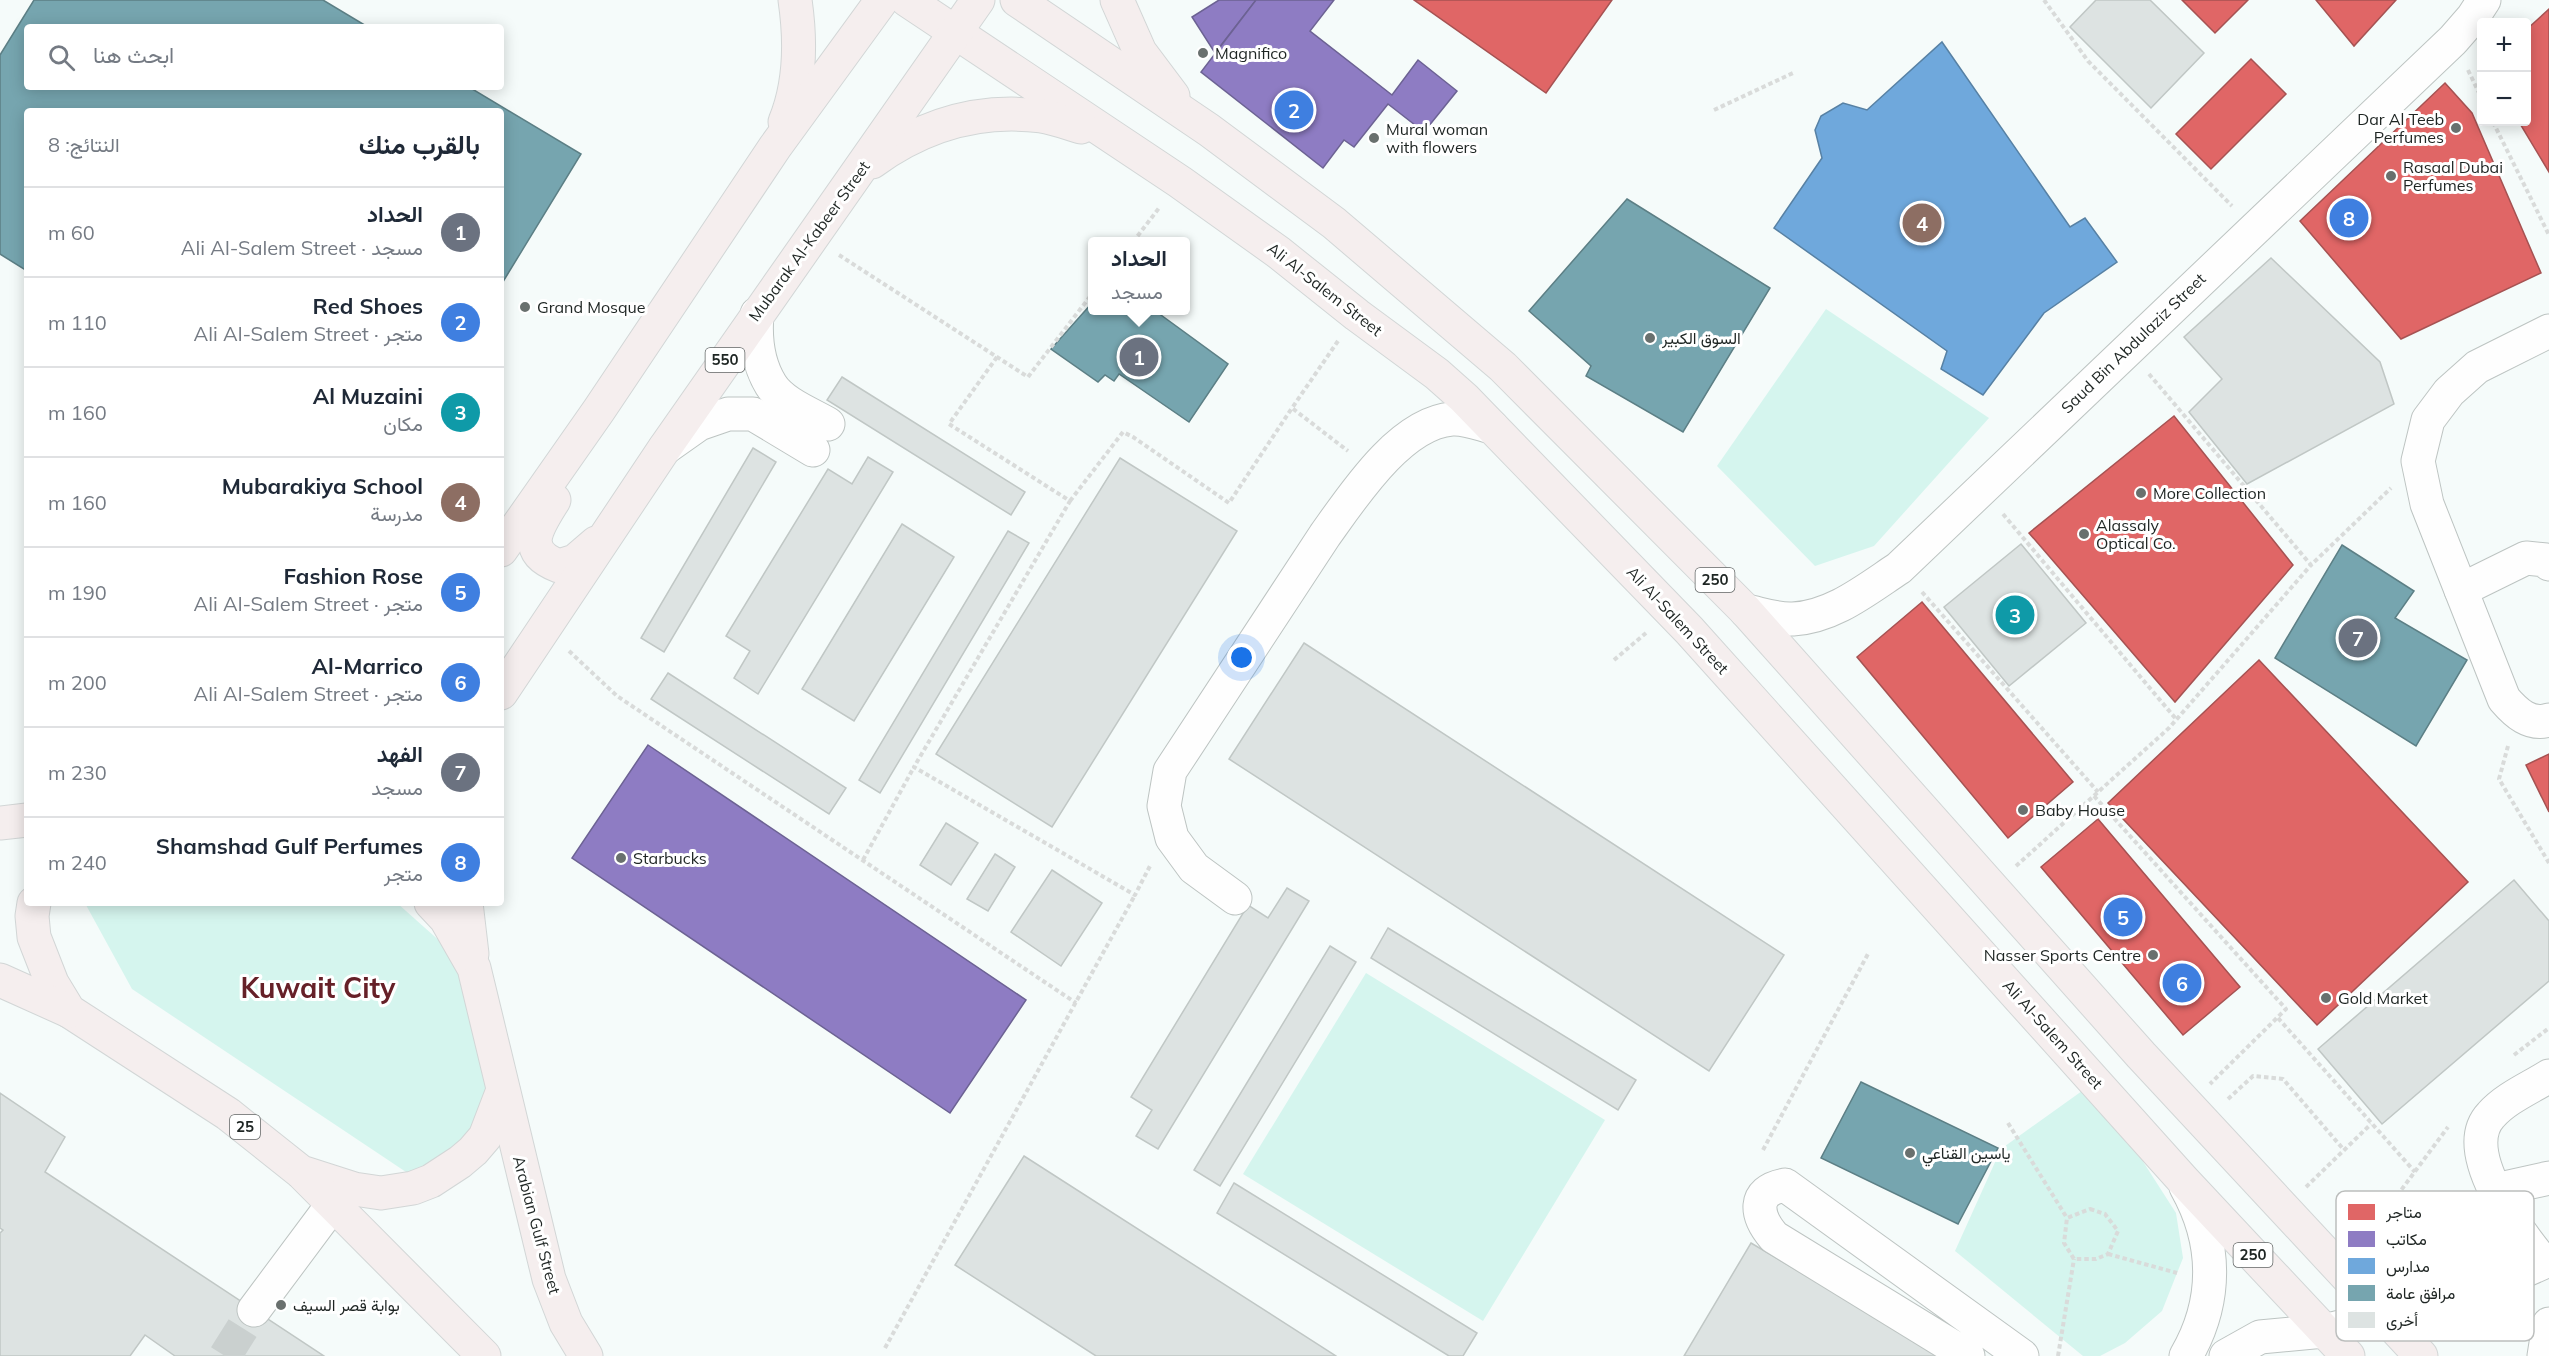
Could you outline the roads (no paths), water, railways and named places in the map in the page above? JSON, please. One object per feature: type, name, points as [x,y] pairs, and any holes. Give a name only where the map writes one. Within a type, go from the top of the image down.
[{"type":"main road","points":[[774,147],[789,111],[798,73],[800,34],[795,0]]},
{"type":"main road","points":[[504,543],[599,410],[774,147],[882,0]]},
{"type":"main road","name":"Ali Al-Salem Street","points":[[907,0],[1133,153],[1180,182],[1278,252],[1357,315],[1437,374],[1492,427],[1671,611],[2182,1180],[2348,1356]]},
{"type":"main road","name":"Mubarak Al-Kabeer Street","points":[[504,688],[664,449],[810,237],[978,0]]},
{"type":"main road","name":"250","points":[[1017,0],[1209,130],[1334,223],[1475,342],[1746,611],[2196,1114],[2336,1264]]},
{"type":"main road","points":[[1117,0],[1140,52],[1171,94],[1209,130]]},
{"type":"main road","points":[[858,172],[898,143],[916,135],[944,123],[992,114],[1042,116],[1089,129],[1133,153]]},
{"type":"main road","points":[[599,410],[574,465],[535,531],[537,550],[546,561],[560,566],[575,561],[606,535]]},
{"type":"main road","points":[[0,823],[24,820]]},
{"type":"main road","name":"25","points":[[34,906],[34,937],[52,983],[69,1011]]},
{"type":"main road","points":[[434,906],[446,919],[474,968]]},
{"type":"main road","points":[[466,906],[474,968]]},
{"type":"main road","name":"Arabian Gulf Street","points":[[474,968],[549,1279],[566,1323],[585,1356]]},
{"type":"main road","name":"25","points":[[0,980],[69,1011],[228,1114],[301,1172],[484,1356]]},
{"type":"main road","name":"25","points":[[301,1172],[354,1189],[381,1193],[413,1188],[431,1181],[460,1162],[479,1144],[491,1125],[503,1090]]},
{"type":"main road","name":"250","points":[[2408,1341],[2421,1356]]},
{"type":"street","name":"Saud Bin Abdulaziz Street","points":[[1746,611],[1791,619],[1821,614],[1857,596],[1899,568],[2253,228],[2453,40],[2474,17],[2484,0]]},
{"type":"street","points":[[664,449],[699,424],[728,414],[753,414],[821,437],[771,386],[761,360],[756,336],[757,314]]},
{"type":"street","points":[[2549,331],[2477,367],[2449,392],[2428,420],[2418,461],[2427,504],[2505,699],[2516,713],[2540,723],[2549,720]]},
{"type":"street","points":[[1235,898],[1194,868],[1172,838],[1164,806],[1170,771],[1288,589],[1350,500],[1392,451],[1415,432],[1436,421],[1454,418],[1492,427]]},
{"type":"street","points":[[2462,590],[2526,558],[2546,560],[2549,564]]},
{"type":"street","points":[[2549,1076],[2497,1110],[2490,1116],[2480,1134],[2481,1149],[2495,1190],[2549,1178]]},
{"type":"street","points":[[2182,1180],[2199,1210],[2208,1242],[2210,1281],[2208,1301],[2201,1326],[2186,1356]]},
{"type":"street","points":[[1968,1356],[1774,1237],[1764,1224],[1759,1211],[1761,1199],[1773,1187],[1785,1185],[2022,1356]]},
{"type":"street","points":[[254,1310],[262,1296],[333,1204]]},
{"type":"street","points":[[2534,1249],[2546,1261]]},
{"type":"street","points":[[2544,1356],[2549,1324]]},
{"type":"street","points":[[2226,1356],[2260,1337],[2336,1328]]},
{"type":"tunnel","points":[[225,1356],[254,1310]]},
{"type":"place","name":"Magnifico","points":[[1203,53]]},
{"type":"place","name":"Red Shoes","points":[[1294,110]]},
{"type":"place","name":"Dar Al Teeb Perfumes","points":[[2456,128]]},
{"type":"place","name":"Mural woman with flowers","points":[[1374,138]]},
{"type":"place","name":"Rasaal Dubai Perfumes","points":[[2391,176]]},
{"type":"place","name":"Shamshad Gulf Perfumes","points":[[2349,218]]},
{"type":"place","name":"Mubarakiya School","points":[[1922,223]]},
{"type":"place","name":"Grand Mosque","points":[[525,307]]},
{"type":"place","name":"السوق الكبير","points":[[1650,338]]},
{"type":"place","name":"الحداد","points":[[1139,357]]},
{"type":"place","name":"More Collection","points":[[2141,493]]},
{"type":"place","name":"Alassaly Optical Co.","points":[[2084,534]]},
{"type":"place","name":"Al Muzaini","points":[[2015,615]]},
{"type":"place","name":"الفهد","points":[[2358,638]]},
{"type":"place","name":"Baby House","points":[[2023,810]]},
{"type":"place","name":"Starbucks","points":[[621,858]]},
{"type":"place","name":"Fashion Rose","points":[[2123,917]]},
{"type":"place","name":"Nasser Sports Centre","points":[[2153,955]]},
{"type":"place","name":"Al-Marrico","points":[[2182,983]]},
{"type":"place","name":"Gold Market","points":[[2326,998]]},
{"type":"place","name":"ياسين القناعي","points":[[1910,1153]]},
{"type":"place","name":"بوابة قصر السيف","points":[[281,1305]]},
{"type":"district","name":"Kuwait City","points":[[318,988]]}]
